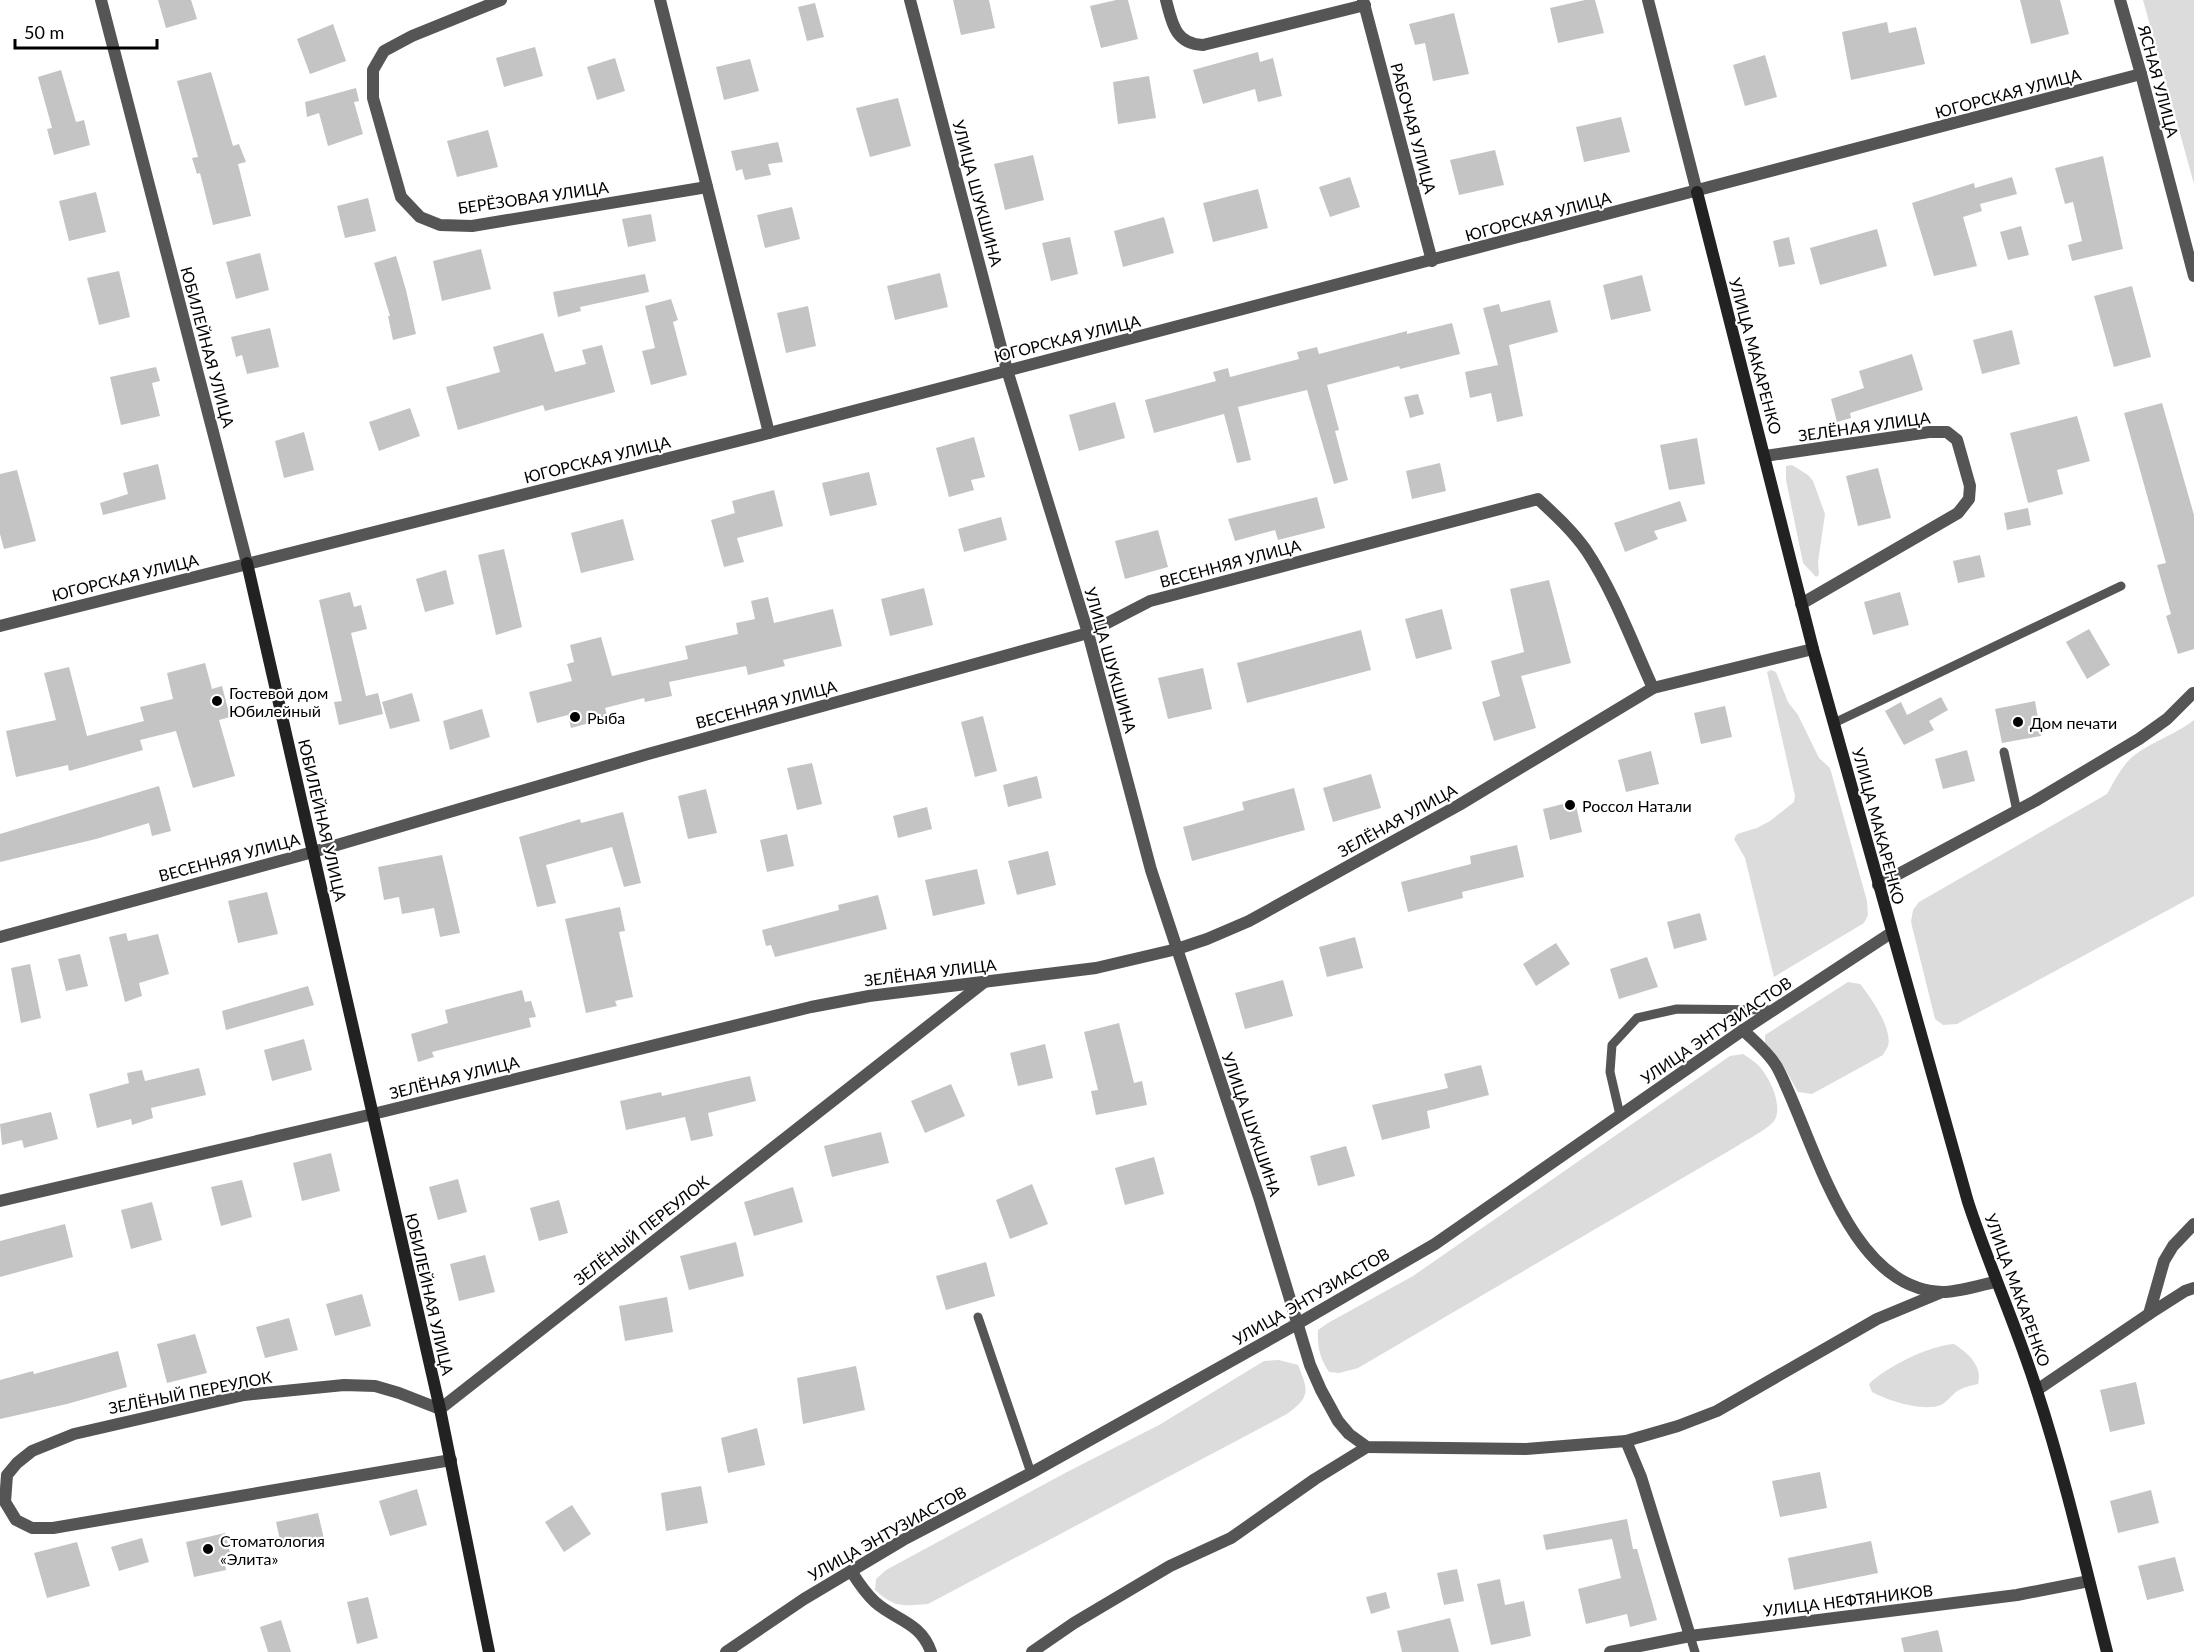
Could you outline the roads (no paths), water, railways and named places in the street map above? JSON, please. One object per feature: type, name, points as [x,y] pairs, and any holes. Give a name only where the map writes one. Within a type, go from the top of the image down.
[{"type":"street","name":"ЮБИЛЕЙНАЯ УЛИЦА","points":[[101,0],[247,563],[440,1409],[489,1652]]},
{"type":"street","name":"БЕРЁЗОВАЯ УЛИЦА","points":[[501,0],[384,51],[373,70],[373,98],[401,197],[420,218],[441,225],[472,226],[707,187]]},
{"type":"street","points":[[660,0],[769,433]]},
{"type":"street","name":"УЛИЦА ШУКШИНА","points":[[910,0],[1007,370],[1088,633],[1151,870],[1259,1197],[1297,1324],[1321,1390],[1338,1421],[1349,1434],[1368,1446]]},
{"type":"street","name":"РАБОЧАЯ УЛИЦА","points":[[1166,0],[1172,22],[1179,35],[1191,45],[1203,45],[1364,2],[1432,261]]},
{"type":"street","name":"УЛИЦА МАКАРЕНКО","points":[[1648,0],[1801,604],[1891,933],[1968,1202],[1996,1282],[2022,1346],[2053,1441],[2107,1652]]},
{"type":"street","name":"ЯСНАЯ УЛИЦА","points":[[2120,0],[2194,276]]},
{"type":"street","name":"ЮГОРСКАЯ УЛИЦА","points":[[0,626],[769,433],[2141,74]]},
{"type":"street","name":"ЗЕЛЁНАЯ УЛИЦА","points":[[1765,456],[1929,432],[1947,432],[1957,440],[1970,486],[1969,499],[1958,513],[1801,604]]},
{"type":"street","name":"ВЕСЕННЯЯ УЛИЦА","points":[[0,937],[313,852],[648,754],[1088,633],[1150,601],[1538,499],[1566,525],[1585,548],[1603,577],[1653,688]]},
{"type":"street","name":"ЗЕЛЁНАЯ УЛИЦА","points":[[0,1201],[373,1114],[811,1007],[869,996],[1096,968],[1177,950],[1250,921],[1459,805],[1653,688],[1813,649]]},
{"type":"street","points":[[1878,885],[2017,811],[2139,739],[2167,719],[2193,693]]},
{"type":"street","name":"УЛИЦА ЭНТУЗИАСТОВ","points":[[726,1652],[804,1599],[903,1540],[1031,1473],[1435,1244],[1743,1030],[1891,933]]},
{"type":"street","name":"ЗЕЛЁНЫЙ ПЕРЕУЛОК","points":[[451,1460],[53,1528],[32,1528],[16,1520],[5,1502],[7,1475],[16,1463],[32,1451],[74,1434],[244,1395],[344,1385],[375,1386],[440,1409],[984,982]]},
{"type":"street","points":[[1743,1030],[1776,1065],[1824,1178],[1840,1210],[1856,1234],[1885,1268],[1902,1281],[1918,1288],[1943,1292]]},
{"type":"street","points":[[2149,1314],[2164,1261],[2173,1246],[2194,1224]]},
{"type":"street","points":[[1032,1652],[1074,1623],[1170,1566],[1231,1538],[1315,1479],[1368,1446],[1526,1449],[1626,1441],[1678,1426],[1717,1411],[1877,1319],[1943,1292],[1996,1282]]},
{"type":"street","points":[[2037,1390],[2149,1314],[2185,1291],[2194,1288]]},
{"type":"street","points":[[1626,1441],[1641,1477],[1690,1636]]},
{"type":"street","points":[[851,1571],[876,1604],[908,1622],[920,1633],[931,1652]]},
{"type":"street","name":"УЛИЦА НЕФТЯНИКОВ","points":[[1610,1652],[1690,1636],[2017,1595],[2089,1581]]},
{"type":"lane","points":[[1834,723],[2121,586]]},
{"type":"lane","points":[[2004,752],[2017,811]]},
{"type":"lane","points":[[1620,1115],[1610,1072],[1612,1045],[1636,1018],[1677,1010],[1773,1010]]},
{"type":"lane","points":[[978,1317],[1031,1473]]},
{"type":"lane","points":[[1690,1636],[1695,1652]]},
{"type":"place","name":"Гостевой дом Юбилейный","points":[[217,701]]},
{"type":"place","name":"Рыба","points":[[575,717]]},
{"type":"place","name":"Дом печати","points":[[2018,722]]},
{"type":"place","name":"Россол Натали","points":[[1570,805]]},
{"type":"place","name":"Стоматология «Элита»","points":[[208,1549]]}]
